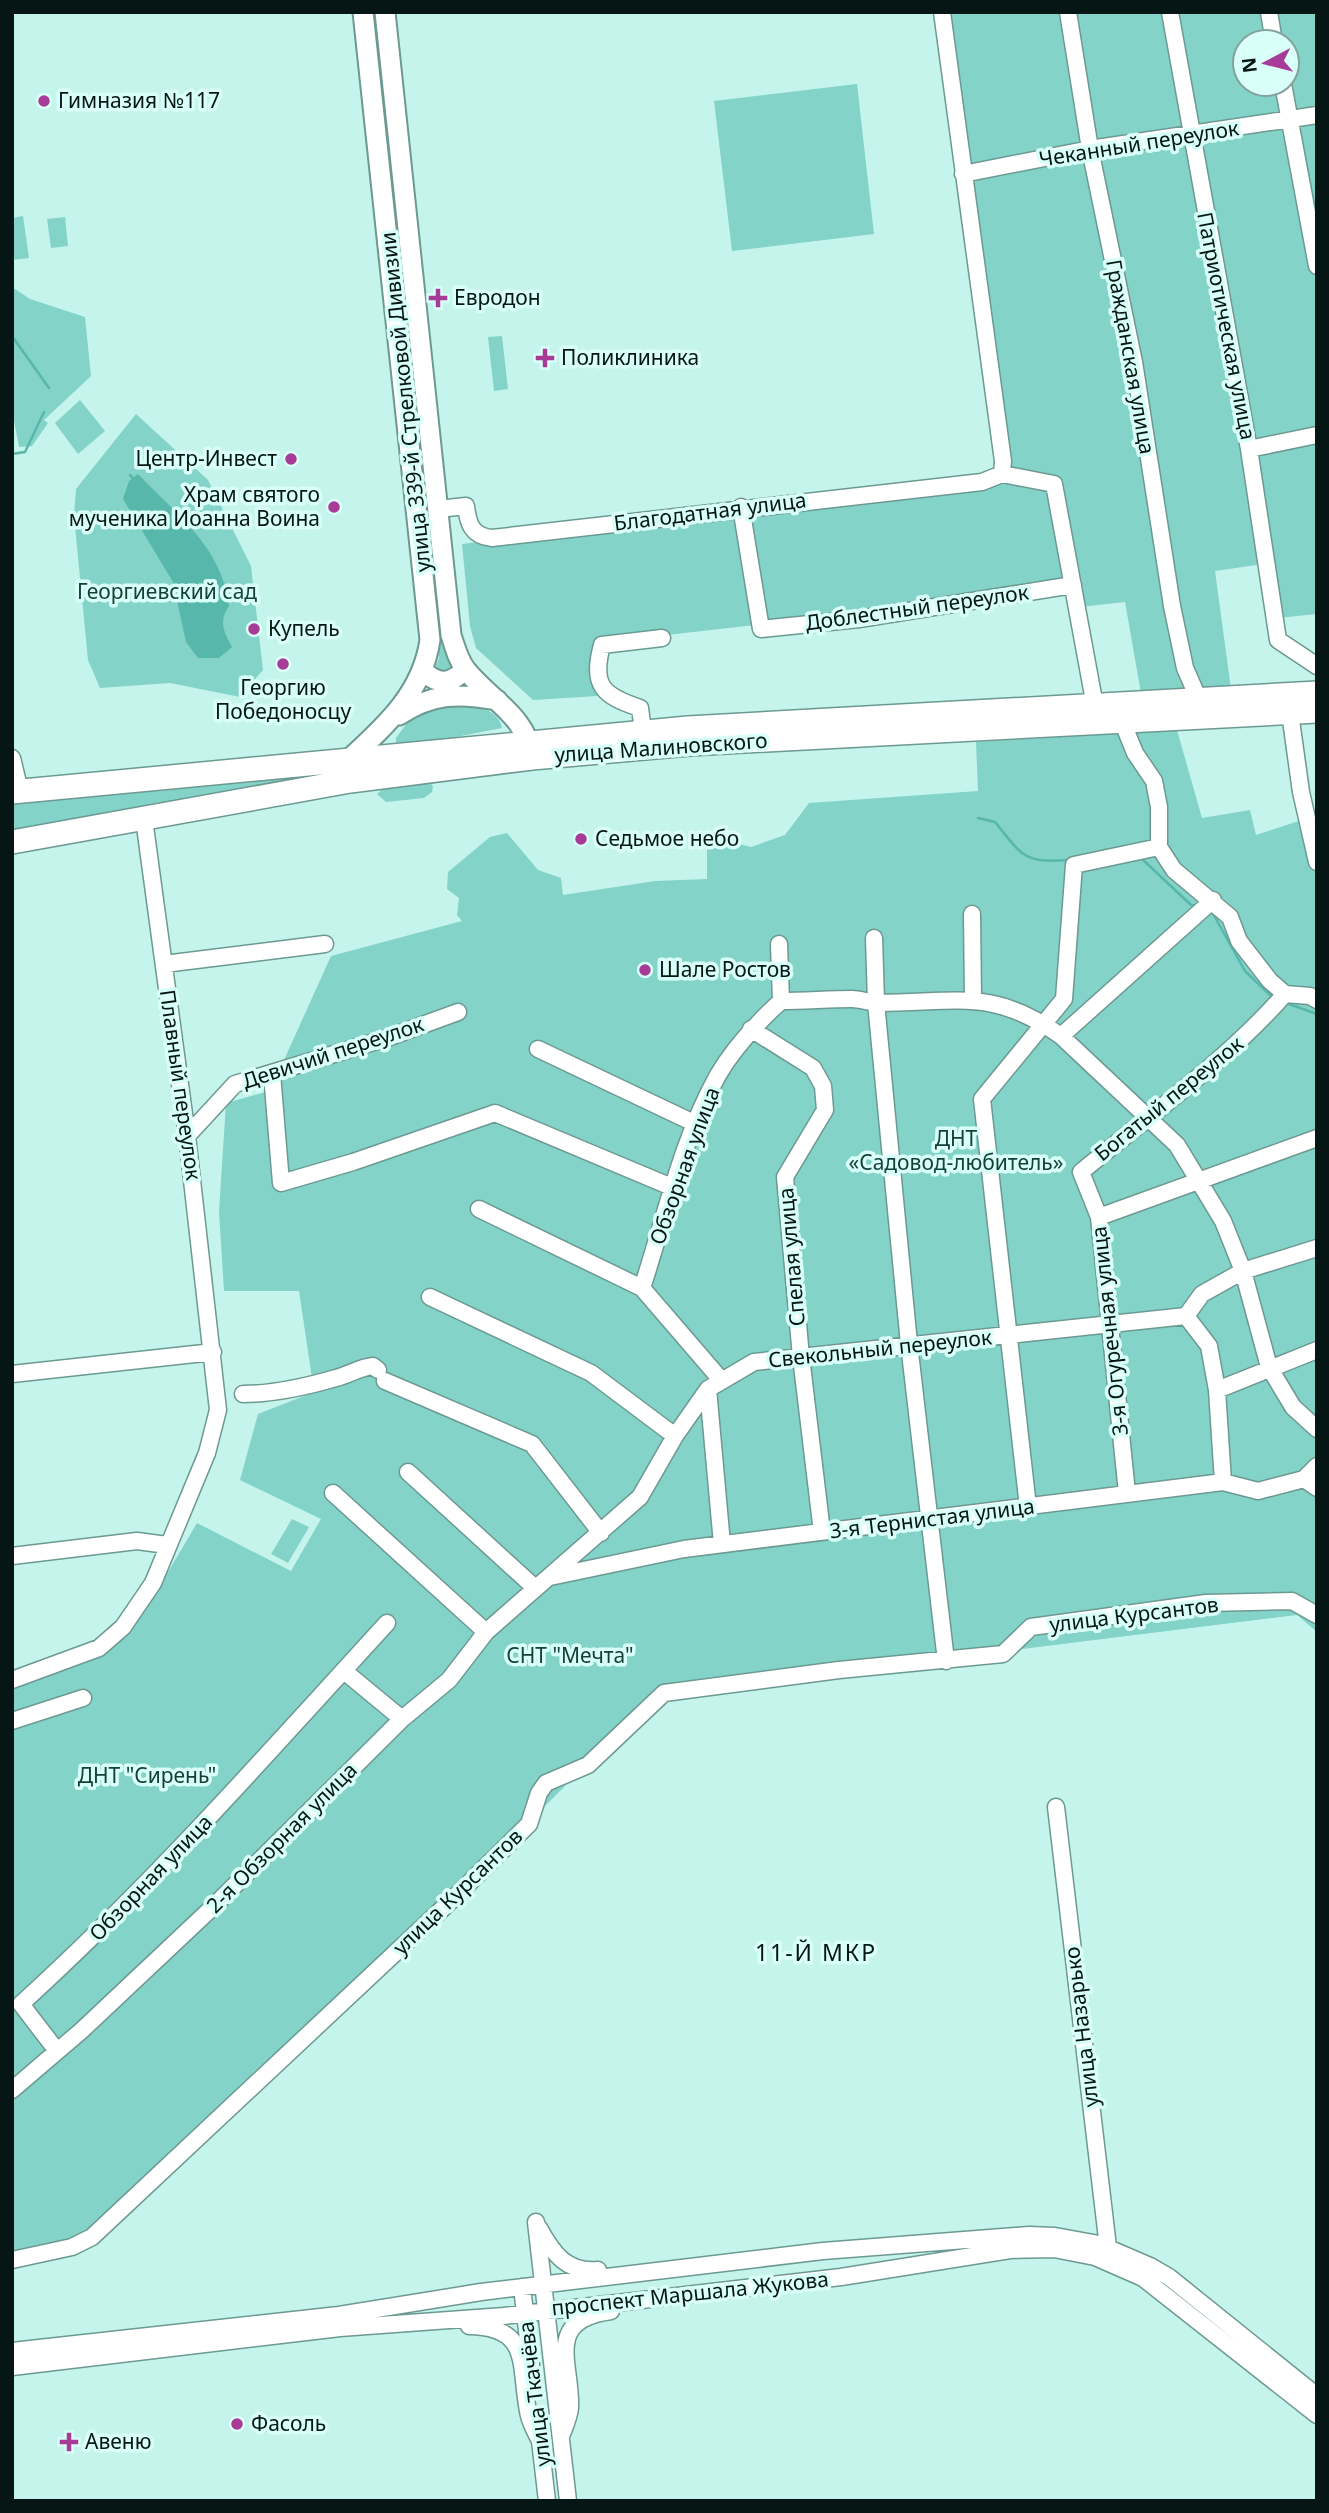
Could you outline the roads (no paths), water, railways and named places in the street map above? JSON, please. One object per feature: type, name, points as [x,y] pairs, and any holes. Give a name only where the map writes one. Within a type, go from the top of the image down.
[{"type":"highway","name":"улица Малиновского","points":[[12,842],[643,731],[1317,693]]},
{"type":"highway","name":"улица Малиновского","points":[[16,792],[345,763],[531,750],[1317,711]]},
{"type":"main road","name":"улица 339-й Стрелковой Дивизии","points":[[345,763],[393,719],[422,671],[429,648],[429,618],[363,12]]},
{"type":"main road","name":"улица 339-й Стрелковой Дивизии","points":[[385,12],[423,349],[451,635],[465,669],[514,717],[531,750]]},
{"type":"main road","points":[[401,352],[412,357],[423,349]]},
{"type":"main road","points":[[404,382],[414,374],[426,381]]},
{"type":"main road","points":[[422,671],[430,678],[444,682],[452,680],[465,669]]},
{"type":"main road","points":[[393,719],[426,699],[444,695],[464,694],[497,700]]},
{"type":"street","points":[[942,12],[1003,461],[1002,474]]},
{"type":"street","name":"Гражданская улица","points":[[1068,12],[1090,149],[1133,362],[1174,619],[1185,668],[1199,700]]},
{"type":"street","name":"Патриотическая улица","points":[[1170,12],[1249,449],[1278,640],[1317,666]]},
{"type":"street","points":[[1286,98],[1317,266]]},
{"type":"street","name":"Чеканный переулок","points":[[962,174],[1090,149],[1317,115]]},
{"type":"street","points":[[1249,449],[1317,435]]},
{"type":"street","name":"Благодатная улица","points":[[438,509],[466,506],[468,523],[474,531],[481,537],[492,538],[741,507],[982,482],[1002,474],[1054,484],[1095,706]]},
{"type":"street","name":"Доблестный переулок","points":[[741,507],[761,629],[859,619],[1073,585]]},
{"type":"street","points":[[643,731],[640,708],[614,700],[599,680],[597,665],[602,646],[662,638]]},
{"type":"street","points":[[1290,712],[1301,792],[1317,862]]},
{"type":"street","points":[[1122,720],[1135,753],[1154,781],[1159,807],[1159,847],[1174,870],[1230,917],[1239,941],[1254,963],[1285,994],[1310,996],[1317,1000]]},
{"type":"street","points":[[12,758],[16,792]]},
{"type":"street","name":"Плавный переулок","points":[[12,1679],[99,1647],[123,1627],[153,1583],[207,1453],[218,1410],[187,1136],[144,819]]},
{"type":"street","points":[[1028,1507],[982,1100],[1064,999],[1074,865],[1159,847]]},
{"type":"street","points":[[1061,1037],[1213,900]]},
{"type":"street","points":[[972,914],[973,999]]},
{"type":"street","points":[[874,938],[876,1003],[909,1344],[946,1661]]},
{"type":"street","points":[[164,964],[325,944]]},
{"type":"street","points":[[779,944],[781,1002],[855,999],[876,1003],[973,999],[995,1002],[1043,1024],[1061,1037],[1149,1115],[1177,1144],[1223,1221],[1243,1271],[1269,1367],[1293,1407],[1317,1429]]},
{"type":"street","name":"Богатый переулок","points":[[1081,1172],[1149,1115],[1208,1072],[1256,1027],[1285,994]]},
{"type":"street","name":"Обзорная улица","points":[[642,1288],[696,1124],[719,1074],[751,1029],[781,1002]]},
{"type":"street","name":"Девичий переулок","points":[[187,1136],[235,1084],[387,1038],[458,1012]]},
{"type":"street","name":"Спелая улица","points":[[751,1029],[813,1068],[823,1086],[825,1110],[785,1177],[801,1357],[822,1532]]},
{"type":"street","points":[[538,1049],[696,1124]]},
{"type":"street","points":[[272,1074],[281,1183],[354,1162],[495,1113],[674,1188]]},
{"type":"street","points":[[1099,1217],[1317,1138]]},
{"type":"street","name":"3-я Огуречная улица","points":[[1081,1172],[1099,1217],[1127,1493]]},
{"type":"street","points":[[479,1209],[642,1288],[722,1381]]},
{"type":"street","points":[[1223,1482],[1217,1390],[1209,1346],[1186,1316],[1202,1294],[1243,1271],[1317,1248]]},
{"type":"street","points":[[430,1297],[591,1373],[675,1436]]},
{"type":"street","name":"Свекольный переулок","points":[[539,1583],[601,1533],[640,1497],[675,1436],[708,1389],[754,1362],[1186,1316]]},
{"type":"street","points":[[1217,1390],[1317,1350]]},
{"type":"street","points":[[12,1374],[213,1352]]},
{"type":"street","points":[[243,1394],[276,1394],[373,1366],[382,1375],[532,1444],[601,1533]]},
{"type":"street","points":[[708,1389],[722,1544]]},
{"type":"street","points":[[1310,1484],[1317,1466]]},
{"type":"street","points":[[408,1472],[539,1583]]},
{"type":"street","name":"3-я Тернистая улица","points":[[539,1583],[684,1549],[722,1544],[1223,1482],[1258,1490],[1310,1484]]},
{"type":"street","points":[[332,1493],[486,1632]]},
{"type":"street","points":[[12,1556],[137,1541],[167,1545]]},
{"type":"street","name":"2-я Обзорная улица","points":[[12,2090],[216,1904],[402,1719],[449,1681],[486,1632],[539,1583]]},
{"type":"street","name":"улица Курсантов","points":[[12,2260],[72,2246],[92,2237],[457,1895],[529,1824],[539,1793],[546,1783],[588,1765],[664,1693],[839,1670],[1003,1654],[1031,1627],[1206,1604],[1292,1601],[1317,1615]]},
{"type":"street","name":"Обзорная улица","points":[[57,2051],[21,2004],[99,1933],[176,1855],[387,1623]]},
{"type":"street","points":[[344,1671],[402,1719]]},
{"type":"street","points":[[12,1721],[83,1698]]},
{"type":"street","name":"улица Назарько","points":[[1056,1807],[1108,2247]]},
{"type":"street","name":"улица Ткачёва","points":[[568,2501],[536,2222],[553,2253],[578,2271],[628,2267],[652,2272]]},
{"type":"street","name":"проспект Маршала Жукова","points":[[12,2351],[339,2315],[522,2287],[823,2251],[1029,2235],[1075,2238],[1129,2254],[1169,2277],[1317,2396]]},
{"type":"street","name":"проспект Маршала Жукова","points":[[12,2367],[340,2328],[545,2310],[841,2277],[1010,2250],[1073,2252],[1123,2267],[1143,2278],[1317,2415]]},
{"type":"street","points":[[709,2291],[707,2281],[711,2274],[795,2263],[823,2251]]},
{"type":"street","name":"улица Ткачёва","points":[[522,2287],[547,2501]]},
{"type":"street","points":[[561,2440],[570,2409],[563,2351],[569,2334],[588,2316],[641,2308],[659,2297]]},
{"type":"street","points":[[408,2323],[417,2328],[485,2326],[509,2335],[518,2348],[529,2418],[540,2441]]},
{"type":"street","points":[[536,2404],[544,2397],[548,2401],[555,2460],[565,2482]]},
{"type":"waterway","points":[[12,336],[49,388]]},
{"type":"waterway","points":[[12,454],[25,452],[44,412]]},
{"type":"waterway","points":[[130,475],[133,478]]},
{"type":"waterway","points":[[978,818],[995,822],[1025,855],[1042,860],[1069,860]]},
{"type":"waterway","points":[[1140,857],[1191,905],[1198,906]]},
{"type":"waterway","points":[[1211,910],[1245,971],[1273,998]]},
{"type":"waterway","points":[[1286,1003],[1317,1014]]},
{"type":"place","name":"Гимназия №117","points":[[44,101]]},
{"type":"place","name":"Евродон","points":[[438,298]]},
{"type":"place","name":"Поликлиника","points":[[545,358]]},
{"type":"place","name":"Центр-Инвест","points":[[291,459]]},
{"type":"place","name":"Храм святого мученика Иоанна Воина","points":[[334,507]]},
{"type":"place","name":"Купель","points":[[254,629]]},
{"type":"place","name":"Георгию Победоносцу","points":[[283,664]]},
{"type":"place","name":"Седьмое небо","points":[[581,839]]},
{"type":"place","name":"Шале Ростов","points":[[645,970]]},
{"type":"place","name":"Фасоль","points":[[237,2424]]},
{"type":"place","name":"Авеню","points":[[69,2442]]},
{"type":"district","name":"11-Й МКР","points":[[816,1953]]},
{"type":"park label","name":"Георгиевский сад","points":[[167,592]]},
{"type":"park label","name":"ДНТ «Садовод-любитель»","points":[[956,1151]]},
{"type":"park label","name":"СНТ \"Мечта\"","points":[[570,1656]]},
{"type":"park label","name":"ДНТ \"Сирень\"","points":[[147,1776]]}]
